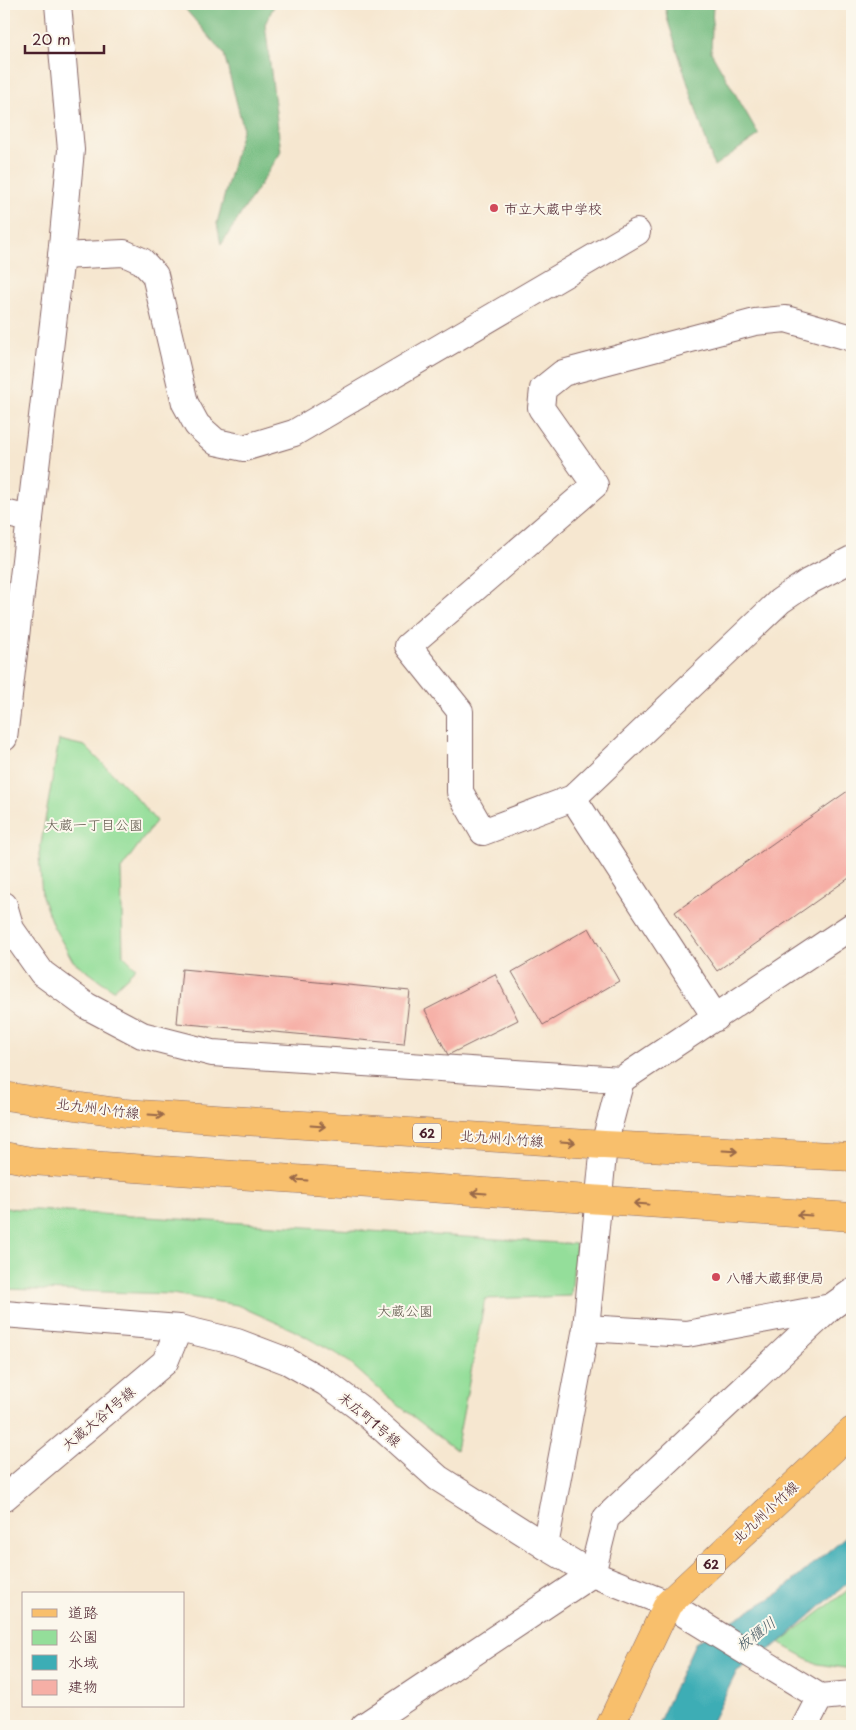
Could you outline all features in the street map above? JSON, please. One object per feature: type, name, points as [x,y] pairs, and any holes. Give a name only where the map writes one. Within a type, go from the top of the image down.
[{"type":"main road","name":"北九州小竹線","points":[[4,1096],[125,1113],[604,1145],[852,1155]]},
{"type":"main road","points":[[4,1156],[31,1161],[852,1218]]},
{"type":"main road","name":"北九州小竹線","points":[[610,1726],[668,1604],[852,1430]]},
{"type":"street","points":[[4,738],[61,256],[71,150],[58,4]]},
{"type":"street","points":[[61,256],[124,253],[142,262],[155,275],[185,403],[197,425],[216,442],[244,448],[294,433],[637,232]]},
{"type":"street","points":[[852,338],[786,319],[755,322],[563,373],[543,389],[541,408],[595,485],[408,646],[460,712],[460,792],[483,832],[573,798],[780,601],[808,582],[852,559]]},
{"type":"street","points":[[4,512],[30,519]]},
{"type":"street","points":[[573,798],[716,1018]]},
{"type":"street","points":[[4,904],[11,929],[42,973],[87,1006],[142,1036],[212,1053],[621,1080],[852,926]]},
{"type":"street","points":[[545,1546],[586,1328],[604,1145],[621,1080]]},
{"type":"street","points":[[364,1726],[592,1574],[606,1518],[831,1307],[852,1292]]},
{"type":"street","points":[[586,1328],[687,1334],[831,1307]]},
{"type":"street","name":"末広町1号線","points":[[4,1314],[179,1328],[237,1342],[287,1361],[326,1383],[361,1409],[438,1478],[545,1546],[592,1574],[668,1604],[820,1697]]},
{"type":"street","name":"大蔵大谷1号線","points":[[4,1498],[165,1362],[179,1328]]},
{"type":"street","points":[[805,1726],[820,1697],[852,1694]]},
{"type":"green space","points":[[181,4],[275,4],[265,24],[281,152],[221,245],[217,223],[243,127],[224,54]]},
{"type":"green space","points":[[665,4],[713,4],[711,52],[759,135],[714,166],[667,18]]},
{"type":"green space","name":"大蔵一丁目公園","points":[[59,740],[85,746],[133,794],[156,821],[121,869],[123,955],[136,968],[113,990],[73,961],[53,926],[42,897],[39,855]]},
{"type":"green space","name":"大蔵公園","points":[[4,1208],[576,1244],[571,1296],[485,1299],[456,1450],[388,1397],[344,1358],[293,1330],[237,1305],[172,1294],[4,1289]]},
{"type":"green space","points":[[852,1587],[852,1669],[817,1664],[779,1643]]},
{"type":"water","name":"板櫃川","points":[[852,1531],[852,1579],[779,1643],[737,1671],[710,1726],[657,1726],[695,1643],[779,1593]]},
{"type":"building","points":[[852,788],[852,876],[717,971],[675,912]]},
{"type":"building","points":[[589,928],[619,981],[543,1025],[512,972]]},
{"type":"building","points":[[182,969],[410,991],[404,1044],[177,1023]]},
{"type":"building","points":[[495,974],[518,1020],[448,1055],[425,1010]]},
{"type":"place","name":"市立大蔵中学校","points":[[494,208]]},
{"type":"place","name":"八幡大蔵郵便局","points":[[716,1277]]}]
